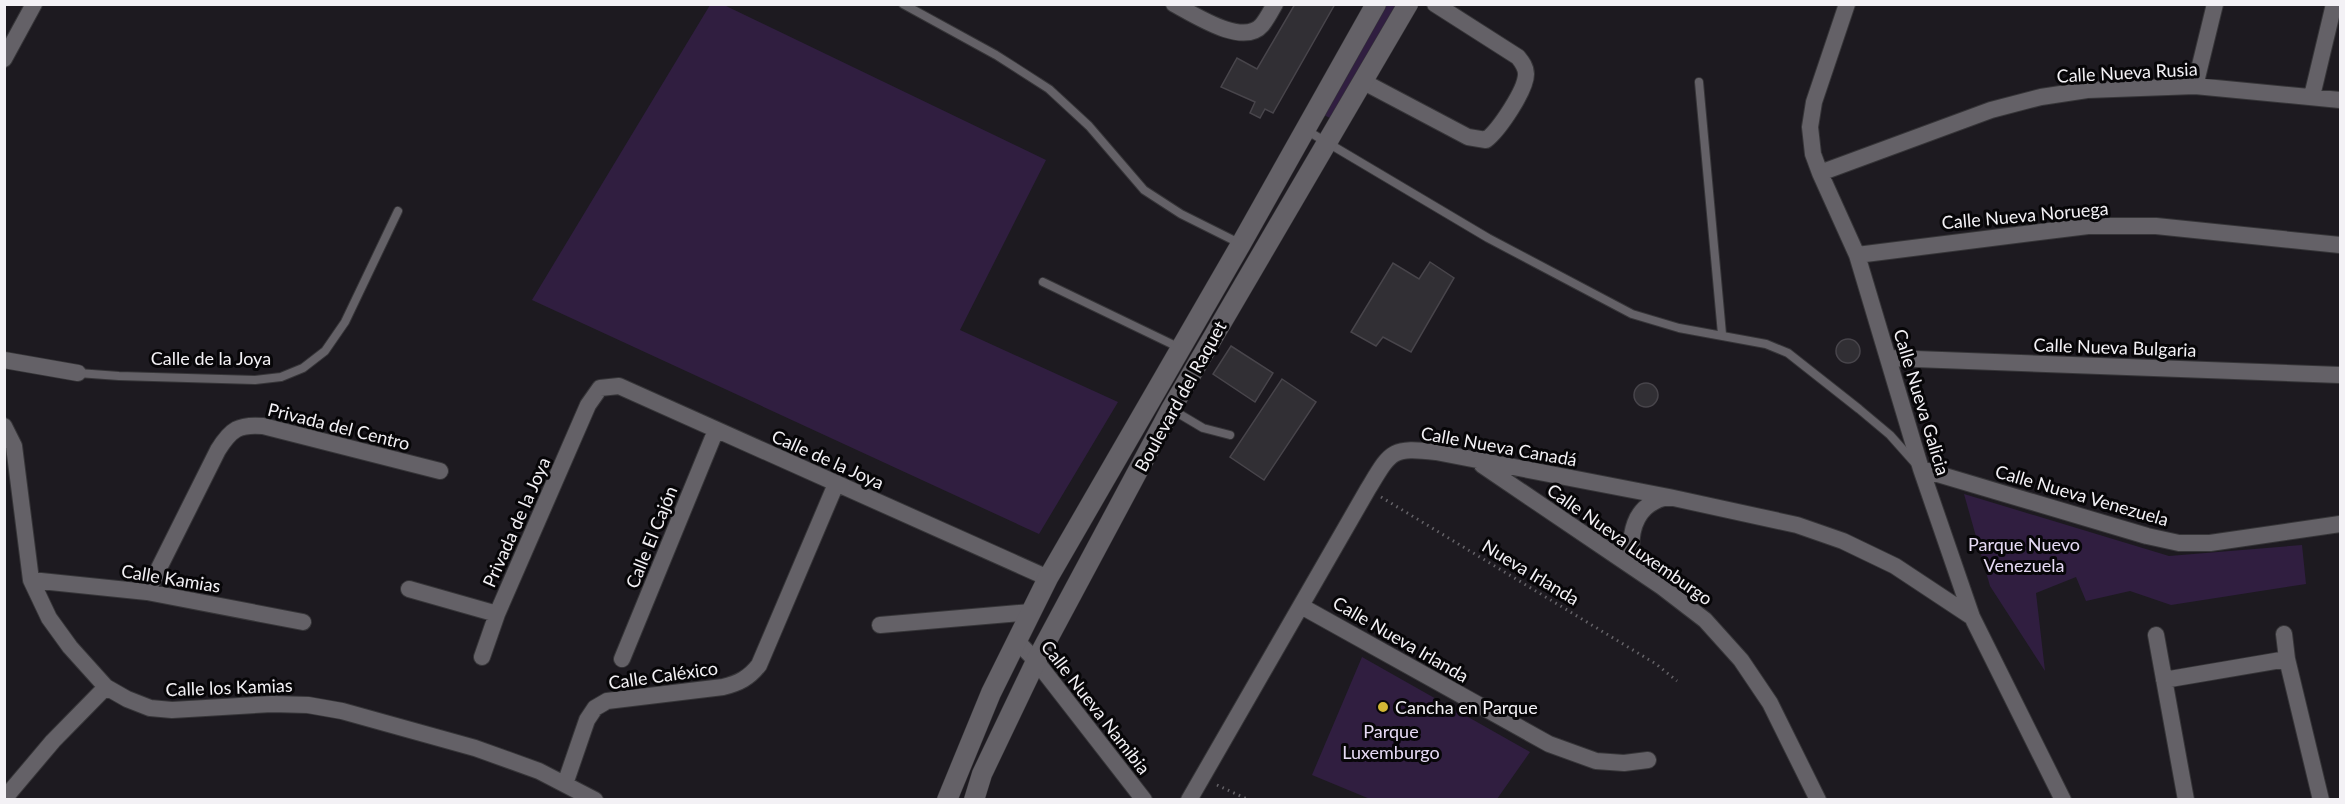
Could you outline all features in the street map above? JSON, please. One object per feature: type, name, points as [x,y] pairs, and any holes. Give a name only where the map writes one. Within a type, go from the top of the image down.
[{"type":"street","points":[[4,58],[34,4]]},
{"type":"street","points":[[1174,4],[1229,31],[1247,34],[1261,26],[1275,4]]},
{"type":"street","name":"Boulevard del Raquet","points":[[947,800],[991,693],[1048,578],[1241,244],[1376,4]]},
{"type":"street","name":"Boulevard del Raquet","points":[[974,800],[982,774],[1036,660],[1170,409],[1408,4]]},
{"type":"street","points":[[1362,81],[1468,137],[1486,140],[1495,133],[1522,86],[1526,75],[1524,64],[1518,57],[1435,4]]},
{"type":"street","name":"Calle Nueva Galicia","points":[[1847,4],[1814,102],[1810,127],[1813,154],[1857,255],[1921,469],[1972,617],[2063,800]]},
{"type":"street","points":[[2195,86],[2215,4]]},
{"type":"street","points":[[2312,96],[2334,4]]},
{"type":"street","name":"Calle Nueva Rusia","points":[[1820,173],[1991,110],[2041,96],[2087,90],[2195,86],[2340,100]]},
{"type":"street","name":"Calle Nueva Noruega","points":[[1857,255],[2088,226],[2156,226],[2340,245]]},
{"type":"street","name":"Calle Nueva Bulgaria","points":[[1889,358],[2340,375]]},
{"type":"street","name":"Calle de la Joya","points":[[4,360],[78,373]]},
{"type":"street","name":"Calle de la Joya","points":[[594,395],[600,388],[620,386],[1048,578]]},
{"type":"street","name":"Privada de la Joya","points":[[409,589],[497,614],[594,395]]},
{"type":"street","name":"Privada del Centro","points":[[147,592],[218,450],[227,436],[237,429],[248,425],[263,426],[440,471]]},
{"type":"street","name":"Calle los Kamias","points":[[4,426],[14,446],[31,580],[49,618],[70,647],[106,687],[150,708],[172,710],[272,704],[308,705],[342,711],[475,748],[539,771],[595,800]]},
{"type":"street","name":"Calle El Cajón","points":[[622,659],[716,430]]},
{"type":"street","name":"Calle Nueva Canadá","points":[[1189,800],[1368,489],[1396,451],[1411,449],[1436,452],[1668,497],[1797,525],[1842,541],[1895,566],[1972,617]]},
{"type":"street","name":"Calle Nueva Luxemburgo","points":[[1476,461],[1662,587],[1704,620],[1741,660],[1770,704],[1818,800]]},
{"type":"street","name":"Calle Nueva Venezuela","points":[[1921,469],[2147,536],[2179,543],[2210,543],[2340,524]]},
{"type":"street","name":"Calle Caléxico","points":[[565,784],[587,720],[595,708],[607,701],[723,687],[751,676],[759,665],[836,483]]},
{"type":"street","points":[[1632,567],[1630,547],[1633,530],[1641,511],[1654,500],[1668,497]]},
{"type":"street","name":"Calle Kamias","points":[[31,580],[147,592],[303,622]]},
{"type":"street","name":"Calle Nueva Irlanda","points":[[1301,606],[1549,744],[1596,761],[1624,763],[1648,760]]},
{"type":"street","points":[[880,625],[1031,612]]},
{"type":"street","points":[[482,657],[497,614]]},
{"type":"street","points":[[2156,634],[2186,800]]},
{"type":"street","points":[[2283,634],[2287,660],[2321,800]]},
{"type":"street","name":"Calle Nueva Namibia","points":[[1016,640],[1036,660],[1144,800]]},
{"type":"street","points":[[2164,680],[2287,660]]},
{"type":"street","points":[[4,799],[53,741],[106,687]]},
{"type":"lane","points":[[903,4],[996,55],[1049,89],[1089,126],[1144,190],[1173,209],[1241,244]]},
{"type":"lane","points":[[1699,82],[1722,334]]},
{"type":"lane","points":[[1306,130],[1488,238],[1565,277],[1611,304],[1654,322],[1766,344],[1788,353],[1890,435],[1921,469]]},
{"type":"lane","name":"Calle de la Joya","points":[[78,373],[255,380],[281,377],[303,368],[325,351],[345,322],[398,211]]},
{"type":"lane","points":[[1043,282],[1180,348]]},
{"type":"lane","points":[[1170,409],[1203,428],[1230,435]]},
{"type":"path","name":"Nueva Irlanda","points":[[1368,489],[1656,664],[1677,681]]},
{"type":"path","points":[[1202,778],[1249,800]]},
{"type":"green space","points":[[710,5],[724,5],[1046,160],[960,330],[1118,402],[1039,534],[532,300]]},
{"type":"green space","points":[[1380,5],[1398,5],[1334,120],[1320,113]]},
{"type":"green space","name":"Parque Nuevo Venezuela","points":[[1964,494],[2169,556],[2302,545],[2306,584],[2171,605],[2130,591],[2086,601],[2076,577],[2036,593],[2045,671],[1990,586]]},
{"type":"green space","name":"Parque Luxemburgo","points":[[1362,657],[1530,752],[1497,799],[1370,799],[1312,775]]},
{"type":"building","points":[[1295,4],[1335,4],[1273,113],[1265,109],[1260,118],[1250,113],[1255,102],[1221,87],[1237,58],[1257,69]]},
{"type":"building","points":[[1430,262],[1454,278],[1411,352],[1383,337],[1376,346],[1351,332],[1393,263],[1419,279]]},
{"type":"building","points":[[1848,339],[1856,343],[1860,351],[1856,359],[1848,363],[1840,359],[1836,351],[1840,343]]},
{"type":"building","points":[[1231,346],[1273,373],[1255,402],[1213,374]]},
{"type":"building","points":[[1282,379],[1316,402],[1264,480],[1230,457]]},
{"type":"building","points":[[1646,383],[1651,384],[1657,390],[1657,400],[1651,406],[1646,407],[1641,406],[1635,400],[1634,395],[1635,390],[1641,384]]},
{"type":"place","name":"Cancha en Parque","points":[[1383,707]]}]
